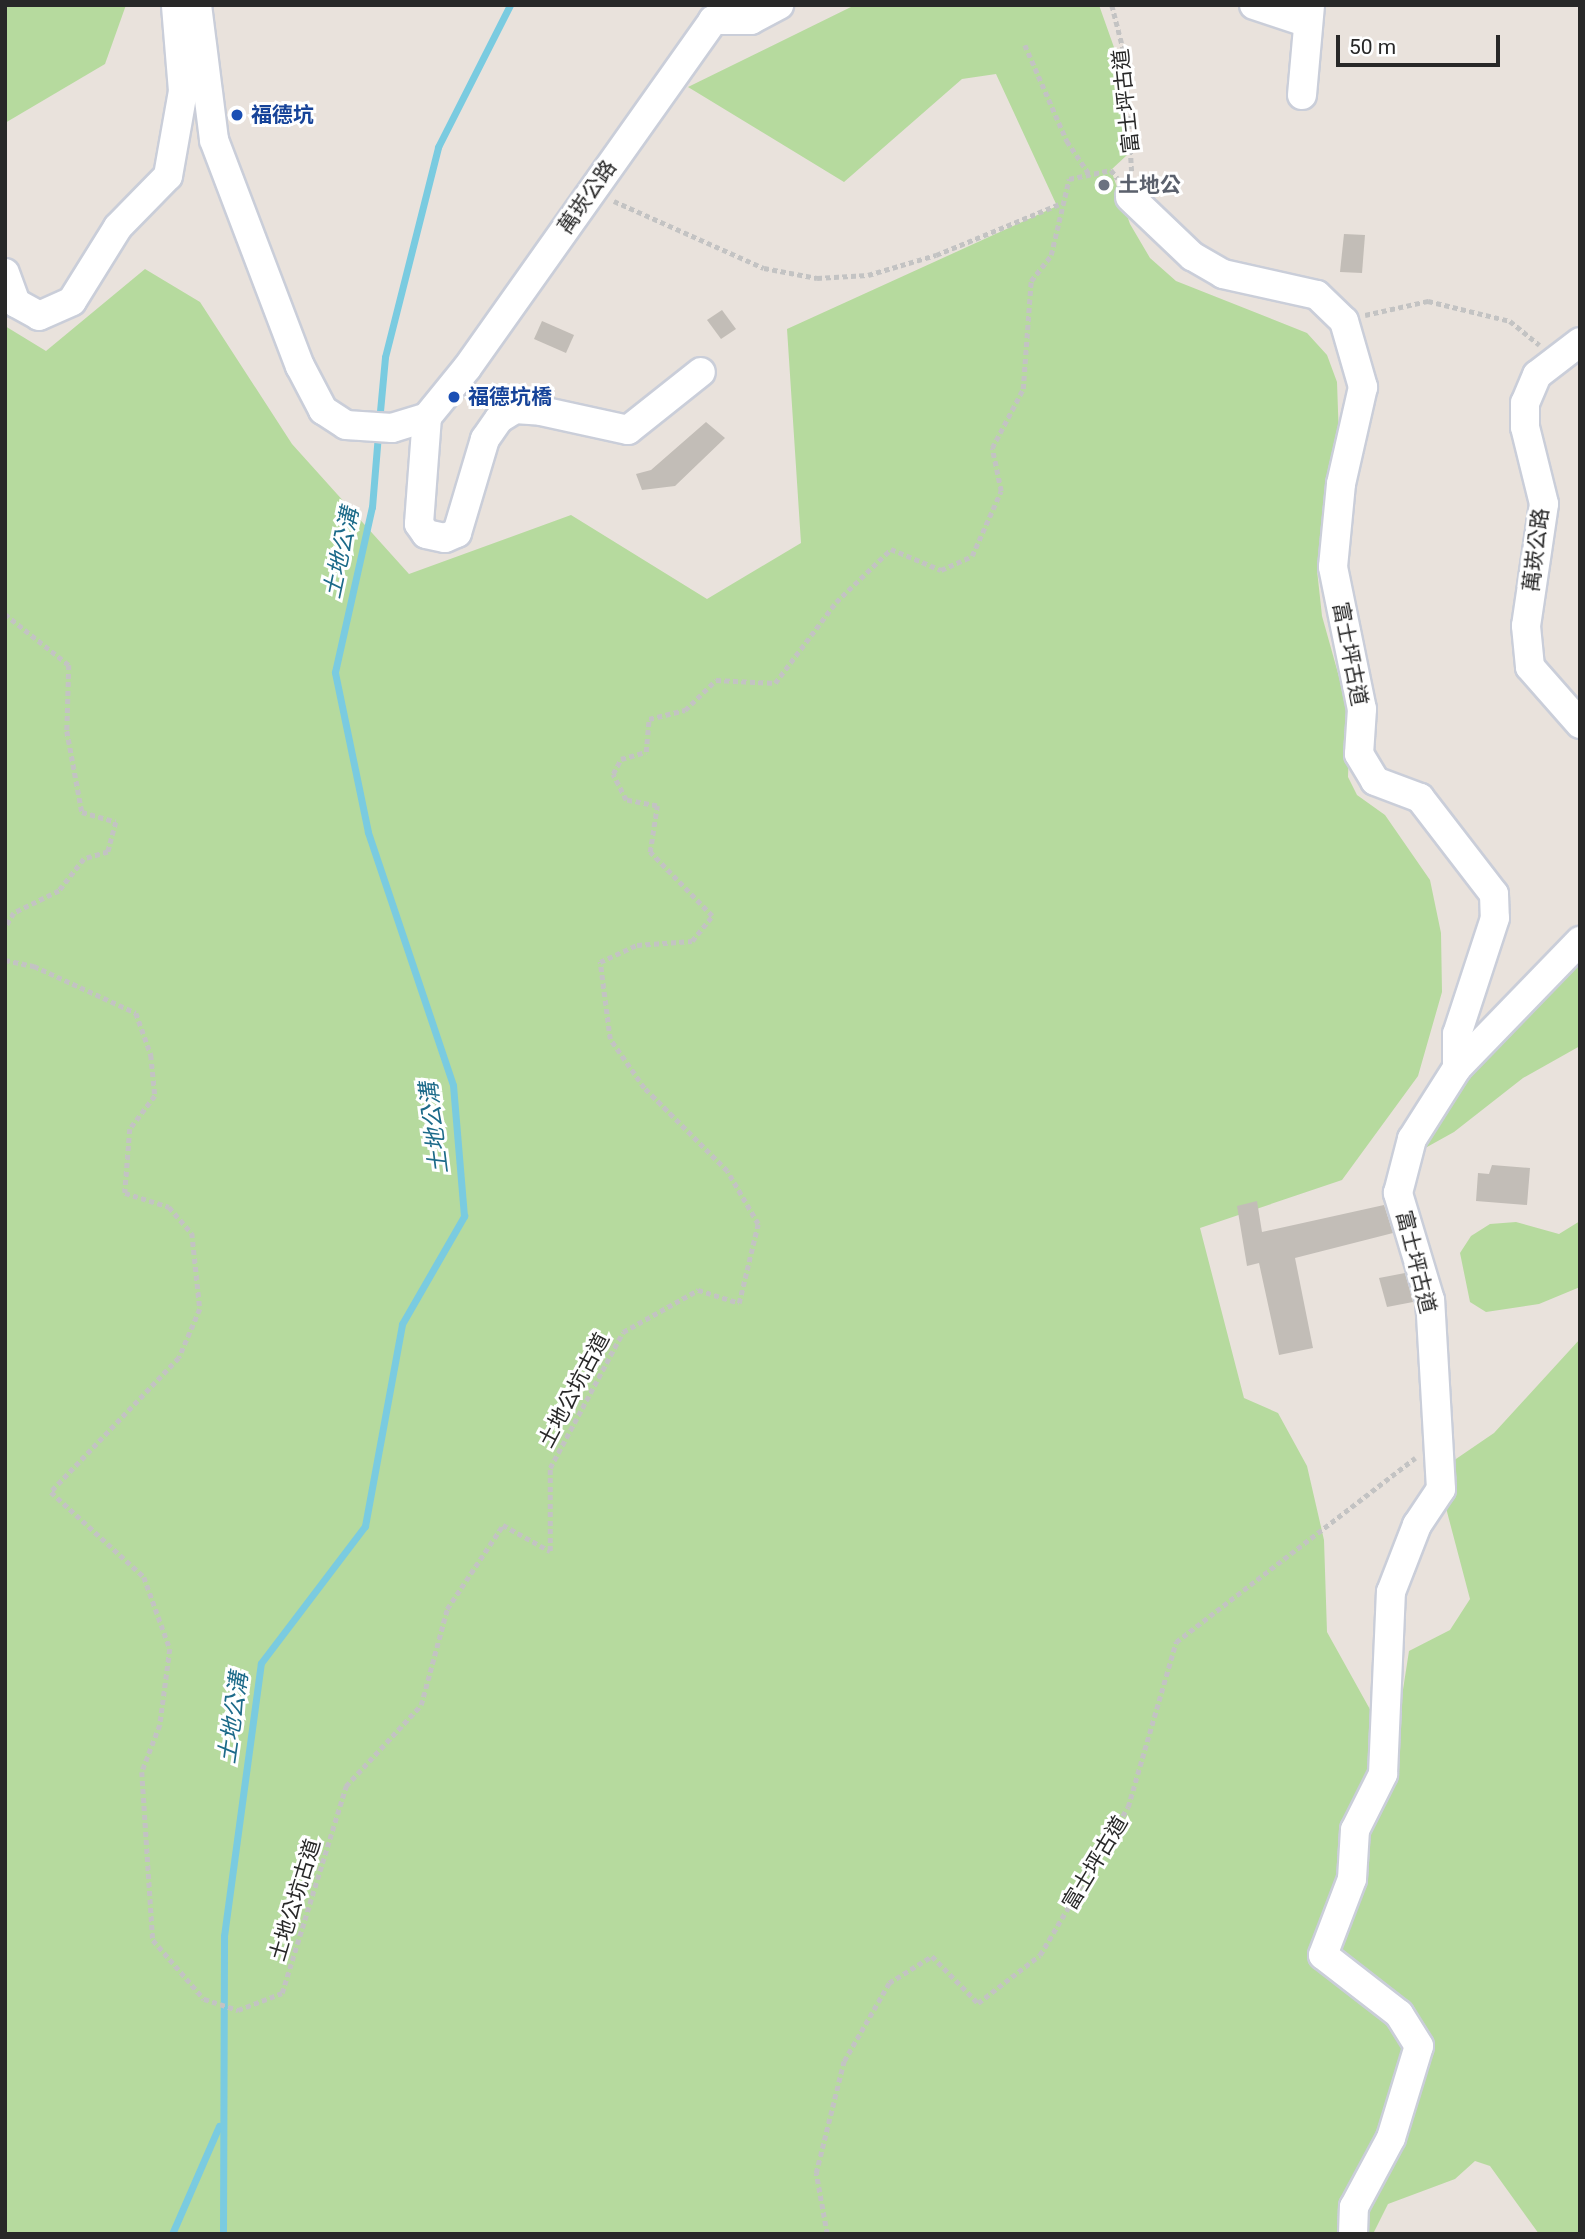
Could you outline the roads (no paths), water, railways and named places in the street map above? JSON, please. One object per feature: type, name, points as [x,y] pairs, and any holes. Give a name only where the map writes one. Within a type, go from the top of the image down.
[{"type":"street","points":[[5,273],[16,303],[39,316],[72,301],[118,227],[169,176],[183,91],[176,5]]},
{"type":"street","points":[[197,5],[214,140],[240,222],[323,410],[346,425],[420,419],[419,524],[426,534],[445,538],[457,533],[485,439],[499,419],[515,409],[541,411],[628,430],[701,372]]},
{"type":"street","name":"萬崁公路","points":[[420,419],[592,190],[719,13],[751,20],[779,5]]},
{"type":"street","points":[[1254,5],[1308,14],[1302,95]]},
{"type":"street","name":"富士坪古道","points":[[1130,197],[1192,256],[1223,274],[1317,295],[1344,321],[1363,387],[1341,484],[1333,567],[1362,709],[1359,754],[1375,781],[1420,798],[1493,894],[1496,918],[1457,1034],[1457,1068],[1412,1139],[1398,1193],[1430,1300],[1441,1489],[1417,1525],[1391,1592],[1383,1774],[1355,1830],[1352,1879],[1322,1955],[1399,2014],[1419,2046],[1391,2138],[1354,2207],[1353,2234]]},
{"type":"street","name":"萬崁公路","points":[[1580,342],[1555,356],[1537,375],[1525,403],[1527,448],[1544,504],[1528,650],[1537,677],[1580,724]]},
{"type":"street","points":[[1457,1068],[1580,941]]},
{"type":"waterway","name":"土地公溝","points":[[379,422],[385,357],[438,147],[510,5]]},
{"type":"waterway","name":"土地公溝","points":[[223,2234],[224,1936],[261,1663],[365,1526],[402,1324],[464,1216],[453,1085],[368,832],[335,672],[372,507],[378,434]]},
{"type":"waterway","points":[[172,2234],[219,2126]]},
{"type":"place","name":"福德坑","points":[[237,115]]},
{"type":"place","name":"土地公","points":[[1104,185]]},
{"type":"place","name":"福德坑橋","points":[[454,397]]}]
